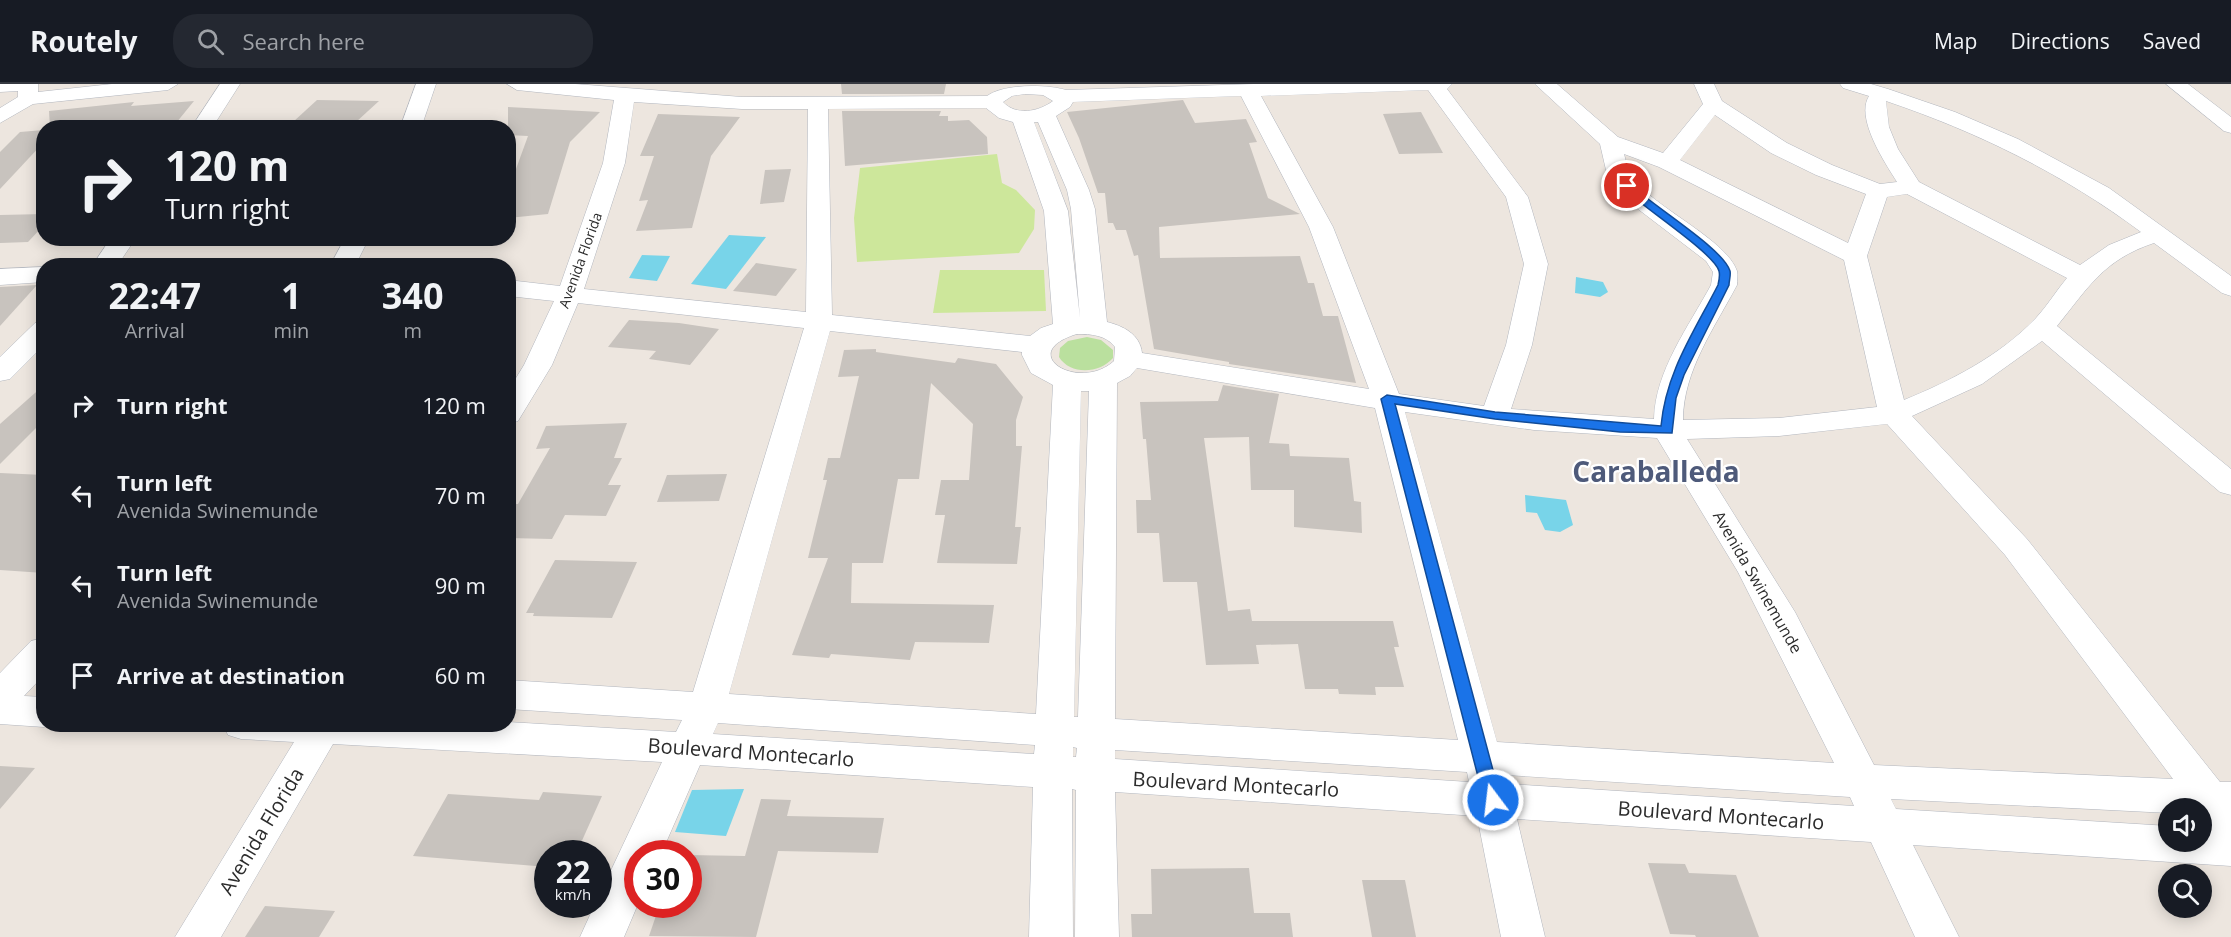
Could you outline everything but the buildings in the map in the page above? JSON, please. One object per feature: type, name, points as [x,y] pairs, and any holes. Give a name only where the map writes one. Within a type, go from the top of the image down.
[{"type":"street","points":[[0,86],[28,89],[168,84]]},
{"type":"street","points":[[206,120],[230,84]]},
{"type":"street","points":[[413,120],[426,84]]},
{"type":"street","points":[[517,84],[625,95],[742,103],[925,100],[992,102],[1002,91],[1026,85],[1049,88],[1062,96],[1442,84]]},
{"type":"street","points":[[1433,84],[1468,128],[1516,197],[1536,264],[1519,345],[1495,416]]},
{"type":"street","points":[[1545,84],[1610,142],[1667,162],[1855,256]]},
{"type":"street","points":[[1704,84],[1713,104],[1779,148],[1878,191],[1911,187]]},
{"type":"street","points":[[1850,84],[1983,129],[2029,151],[2103,195],[2231,288]]},
{"type":"street","points":[[2176,84],[2231,127]]},
{"type":"street","points":[[0,117],[28,89]]},
{"type":"street","points":[[1249,91],[1262,120],[1317,219],[1387,399],[1493,800],[1523,937]]},
{"type":"street","points":[[1881,93],[1876,101],[1879,127],[1887,149],[1911,187],[2083,276]]},
{"type":"street","name":"Avenida Florida","points":[[516,401],[538,364],[570,293],[614,163],[625,95]]},
{"type":"street","points":[[992,102],[995,108],[1006,114],[1021,116],[1045,114],[1056,110],[1063,103],[1062,96]]},
{"type":"street","points":[[646,840],[707,706],[819,321],[818,102]]},
{"type":"street","points":[[1667,162],[1713,104]]},
{"type":"street","points":[[1045,114],[1078,190],[1083,209],[1094,326]]},
{"type":"street","points":[[1021,116],[1051,192],[1056,211],[1066,328]]},
{"type":"street","points":[[1610,142],[1617,170],[1627,186],[1642,201],[1715,256],[1725,272],[1724,285],[1678,375],[1670,398],[1667,430]]},
{"type":"street","points":[[1878,191],[1855,256],[1893,413],[2016,547],[2220,798],[2231,829]]},
{"type":"street","points":[[1096,937],[1095,776],[1116,369],[1129,348],[1122,338],[1094,326],[1066,328],[1048,334],[1036,345],[1034,356],[1038,367],[1050,376],[1067,381],[1116,369],[1387,399],[1495,416],[1620,428],[1750,429],[1893,413],[1960,385],[2042,327],[2083,276],[2138,238],[2158,235]]},
{"type":"street","points":[[0,277],[36,275]]},
{"type":"street","points":[[516,289],[1036,345]]},
{"type":"street","points":[[2042,327],[2231,485]]},
{"type":"street","points":[[0,373],[36,337]]},
{"type":"street","points":[[1050,937],[1053,772],[1067,381]]},
{"type":"street","name":"Avenida Swinemunde","points":[[1667,430],[1760,578],[1937,937]]},
{"type":"street","points":[[0,697],[29,662]]},
{"type":"street","points":[[516,694],[1056,731],[1862,781],[2220,798]]},
{"type":"street","points":[[0,710],[36,712]]},
{"type":"street","name":"Avenida Florida","points":[[197,937],[321,732]]},
{"type":"street","name":"Boulevard Montecarlo","points":[[407,732],[2231,848]]},
{"type":"street","points":[[602,937],[624,889]]},
{"type":"green space","points":[[997,154],[1002,183],[1016,190],[1035,210],[1034,229],[1019,253],[857,262],[854,218],[860,168]]},
{"type":"green space","points":[[940,270],[1044,270],[1046,311],[933,313]]},
{"type":"green space","points":[[1087,337],[1101,340],[1113,350],[1113,358],[1100,367],[1085,370],[1070,367],[1064,363],[1059,357],[1060,348],[1068,341]]},
{"type":"water","points":[[729,235],[766,237],[726,289],[691,284]]},
{"type":"water","points":[[642,255],[670,256],[657,281],[629,278]]},
{"type":"water","points":[[1576,277],[1603,282],[1608,292],[1600,297],[1575,293]]},
{"type":"water","points":[[1525,495],[1566,500],[1573,525],[1560,532],[1545,530],[1537,513],[1526,512]]},
{"type":"water","points":[[744,789],[726,836],[675,832],[692,790]]},
{"type":"district","name":"Caraballeda","points":[[1656,471]]},
{"type":"route","points":[[1493,800],[1387,399],[1495,416],[1620,428],[1667,430],[1670,398],[1678,375],[1724,285],[1725,272],[1715,256],[1642,201],[1627,186]]}]
